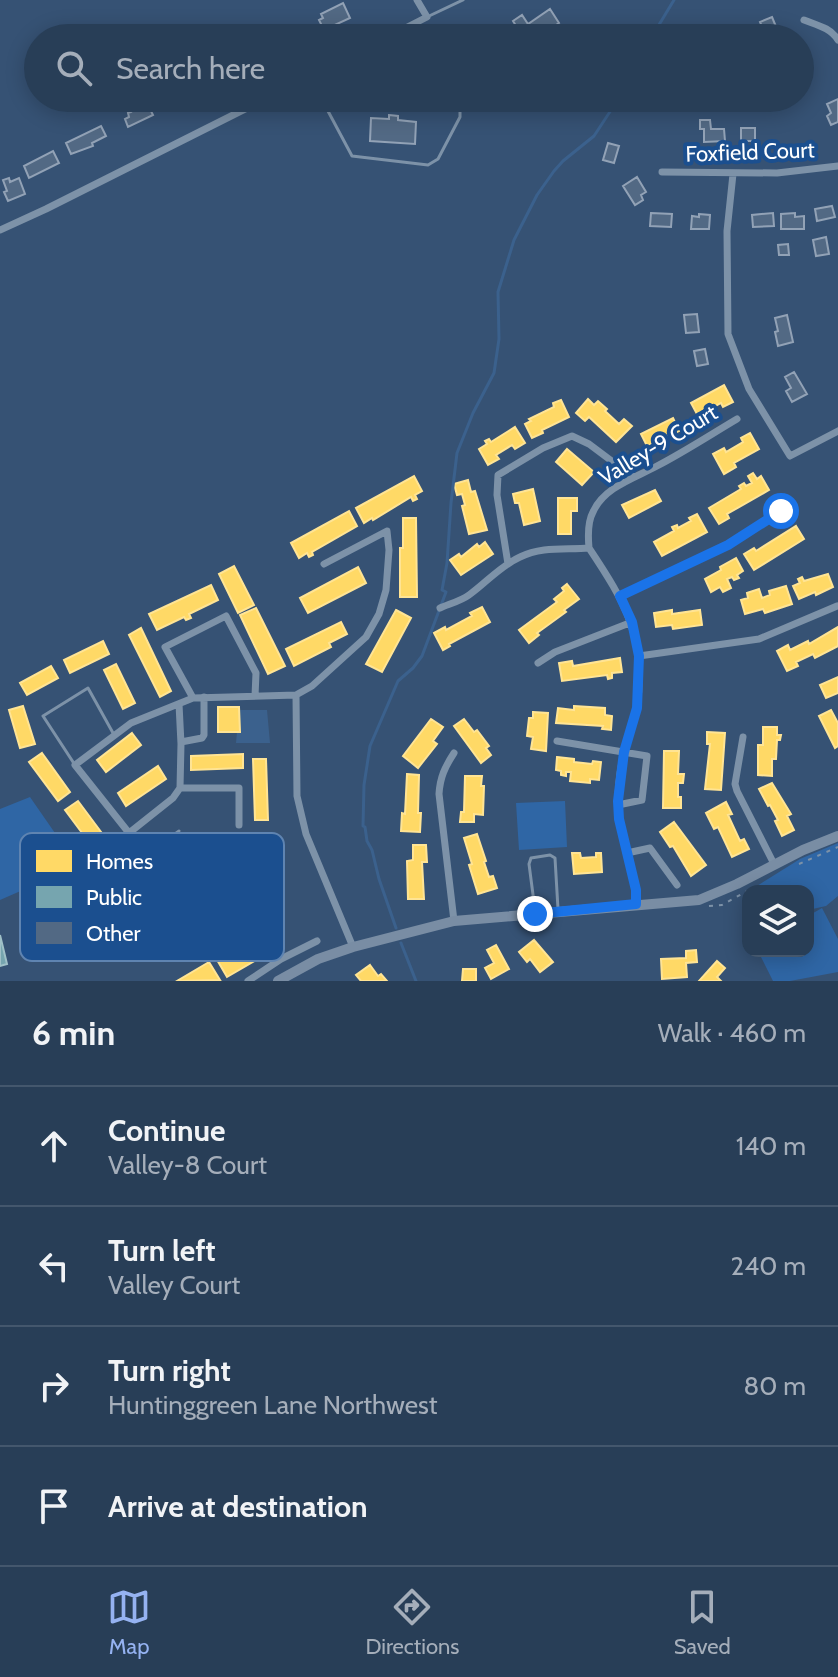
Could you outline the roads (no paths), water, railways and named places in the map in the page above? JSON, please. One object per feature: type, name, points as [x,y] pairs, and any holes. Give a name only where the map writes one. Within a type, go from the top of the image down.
[{"type":"street","points":[[416,24],[427,17],[417,0]]},
{"type":"street","points":[[804,20],[829,29],[838,40]]},
{"type":"street","points":[[0,230],[239,112]]},
{"type":"street","name":"Foxfield Court","points":[[662,172],[777,173],[838,166]]},
{"type":"street","points":[[733,174],[727,231],[728,334],[749,389],[790,456],[838,431]]},
{"type":"street","name":"Valley-9 Court","points":[[589,548],[591,513],[609,492],[737,419]]},
{"type":"street","points":[[508,564],[497,495],[498,475],[543,448],[572,436],[589,444],[633,477]]},
{"type":"street","points":[[620,596],[728,545],[781,511]]},
{"type":"street","points":[[179,704],[180,788],[173,798],[129,833],[75,765],[131,723],[193,698],[296,695],[312,686],[366,637],[379,614],[386,590],[387,531],[324,564]]},
{"type":"street","points":[[440,608],[467,597],[521,556],[550,549],[589,548],[620,596],[632,622],[639,656],[637,708],[624,752],[618,805],[636,890],[636,904]]},
{"type":"street","points":[[639,656],[759,639],[837,606]]},
{"type":"street","points":[[193,698],[165,647],[226,616],[256,673],[255,696]]},
{"type":"street","points":[[538,663],[555,652],[632,622]]},
{"type":"street","points":[[296,695],[297,796],[306,834],[353,947]]},
{"type":"street","points":[[181,742],[204,735],[204,697]]},
{"type":"street","points":[[743,737],[735,784],[774,864]]},
{"type":"street","points":[[557,741],[647,756],[642,800],[618,805]]},
{"type":"street","points":[[454,753],[443,769],[439,794],[454,921]]},
{"type":"street","points":[[180,788],[239,788],[239,825]]},
{"type":"street","points":[[278,981],[318,959],[353,947],[454,921],[699,900],[838,836]]},
{"type":"street","points":[[627,853],[650,848],[677,885]]},
{"type":"street","points":[[284,958],[317,941]]},
{"type":"street","points":[[251,980],[278,961]]},
{"type":"lane","points":[[427,17],[463,0]]},
{"type":"lane","points":[[328,112],[352,156],[428,165],[438,159],[460,112]]},
{"type":"lane","points":[[75,765],[43,716],[88,688],[114,736]]},
{"type":"lane","points":[[535,914],[529,864],[531,858],[536,856],[550,855],[555,858],[558,912]]},
{"type":"waterway","points":[[659,24],[674,0]]},
{"type":"waterway","points":[[396,928],[363,826],[364,785],[370,746],[398,681],[422,656],[446,592],[442,590],[457,453],[494,373],[499,339],[498,292],[514,240],[537,195],[554,171],[594,136],[610,112]]},
{"type":"waterway","points":[[401,943],[416,981]]}]
